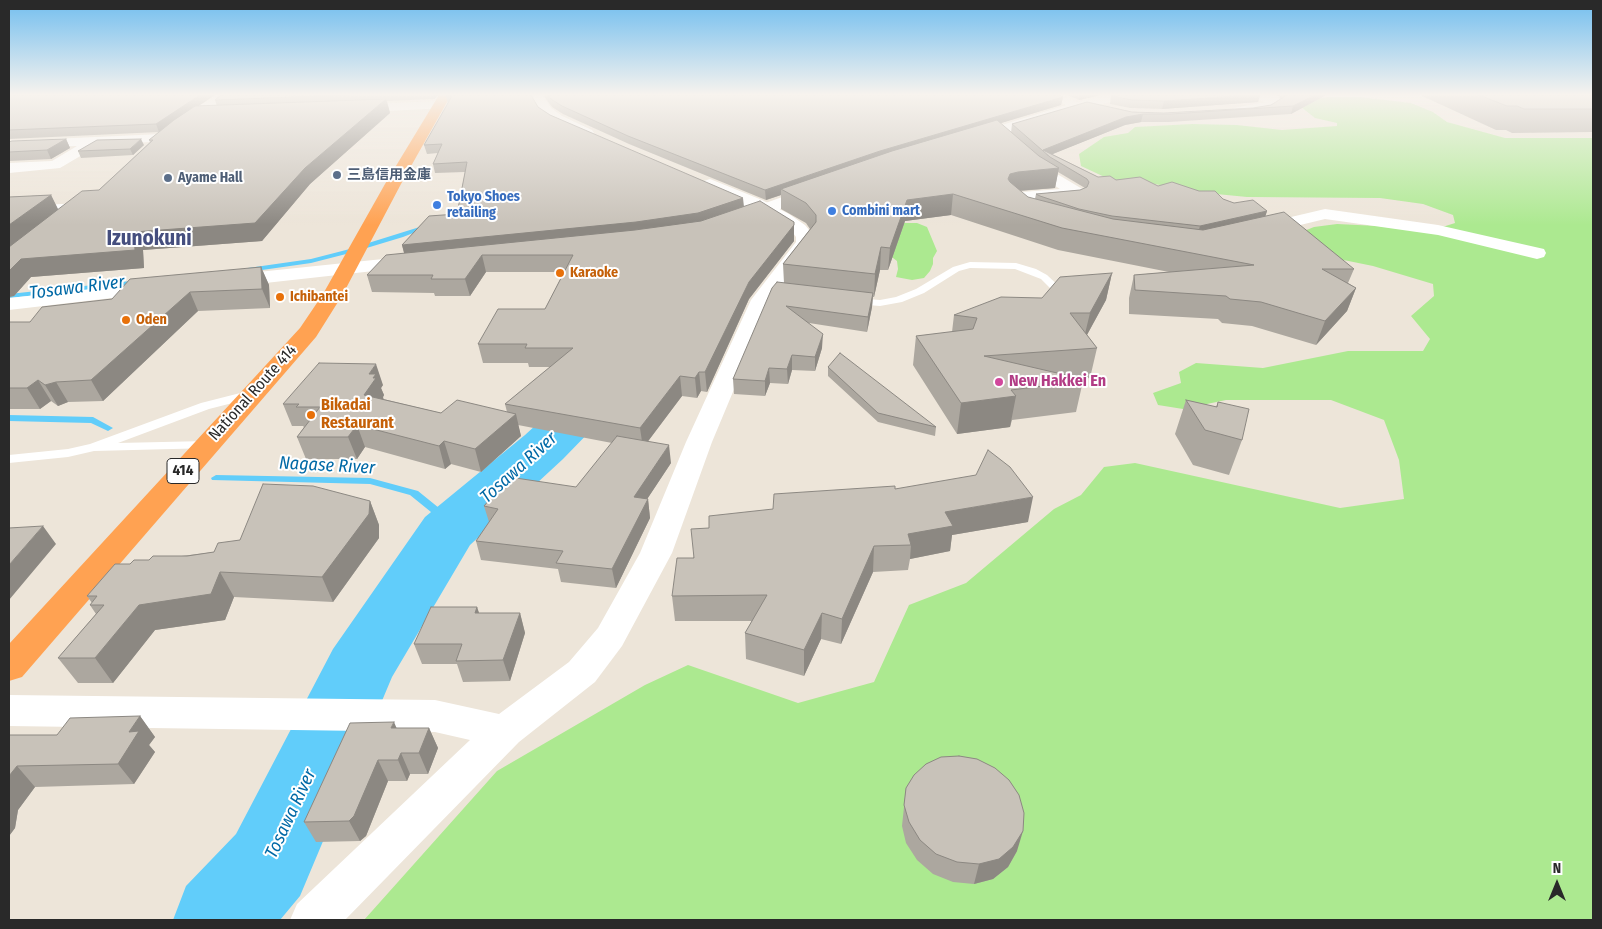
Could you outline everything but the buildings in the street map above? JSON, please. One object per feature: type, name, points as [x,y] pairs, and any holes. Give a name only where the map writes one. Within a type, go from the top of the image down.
[{"type":"highway","name":"414","points":[[348,268],[420,138]]},
{"type":"highway","name":"National Route 414","points":[[9,667],[308,332],[348,268]]},
{"type":"street","points":[[9,146],[13,144],[154,138]]},
{"type":"street","points":[[146,153],[162,138]]},
{"type":"street","points":[[598,138],[606,142]]},
{"type":"street","points":[[960,142],[973,138]]},
{"type":"street","points":[[1007,138],[1042,171],[1078,192],[1016,196],[1015,198],[1026,209],[1047,217]]},
{"type":"street","points":[[9,168],[55,165],[96,141]]},
{"type":"street","points":[[313,920],[505,731],[582,672],[610,637],[656,553],[699,442],[761,300],[774,290],[805,242],[805,236],[799,229],[765,208],[686,174]]},
{"type":"street","points":[[716,226],[834,183]]},
{"type":"street","points":[[56,224],[85,201]]},
{"type":"street","points":[[1241,235],[1325,214],[1438,230],[1536,253]]},
{"type":"street","points":[[212,282],[425,260]]},
{"type":"street","points":[[9,304],[173,286]]},
{"type":"street","points":[[9,711],[434,716],[505,731]]},
{"type":"lane","points":[[9,210],[85,201]]},
{"type":"lane","points":[[845,300],[880,302],[898,300],[920,291],[956,269],[970,265],[992,264],[1024,269],[1044,277],[1059,291]]},
{"type":"lane","points":[[9,459],[68,454],[94,448],[205,406],[252,394]]},
{"type":"lane","points":[[94,448],[206,445]]},
{"type":"green space","points":[[1102,138],[1593,138],[1593,920],[364,920],[497,771],[645,685],[688,665],[798,703],[874,682],[909,605],[966,583],[1054,509],[1081,495],[1104,467],[1135,463],[1340,508],[1404,499],[1399,460],[1384,420],[1331,400],[1226,400],[1183,409],[1158,405],[1153,393],[1181,383],[1179,372],[1196,363],[1263,368],[1348,351],[1423,351],[1430,339],[1411,316],[1434,296],[1433,284],[1373,266],[1319,255],[1294,235],[1314,227],[1337,224],[1378,226],[1427,232],[1455,223],[1453,215],[1423,204],[1380,198],[1247,197],[1196,192],[1134,180],[1111,180],[1081,166],[1079,154]]},
{"type":"green space","points":[[890,223],[917,223],[927,227],[937,251],[930,271],[924,278],[912,280],[896,277],[897,261],[885,252]]},
{"type":"waterway","name":"Tosawa River","points":[[248,270],[311,261],[348,252],[428,226]]},
{"type":"waterway","name":"Tosawa River","points":[[9,296],[140,282]]},
{"type":"waterway","name":"Tosawa River","points":[[220,920],[268,865],[359,669],[447,532],[544,447],[615,378]]},
{"type":"waterway","name":"Nagase River","points":[[9,418],[93,420],[108,428]]},
{"type":"waterway","name":"Nagase River","points":[[216,478],[370,481],[414,493],[435,510],[447,532]]},
{"type":"place","name":"三島信用金庫","points":[[337,175]]},
{"type":"place","name":"Ayame Hall","points":[[168,178]]},
{"type":"place","name":"Tokyo Shoes retailing","points":[[437,205]]},
{"type":"place","name":"Combini mart","points":[[832,211]]},
{"type":"place","name":"Karaoke","points":[[560,273]]},
{"type":"place","name":"Ichibantei","points":[[280,297]]},
{"type":"place","name":"Oden","points":[[126,320]]},
{"type":"place","name":"New Hakkei En","points":[[999,382]]},
{"type":"place","name":"Bikadai Restaurant","points":[[311,415]]},
{"type":"district","name":"Izunokuni","points":[[149,239]]}]
